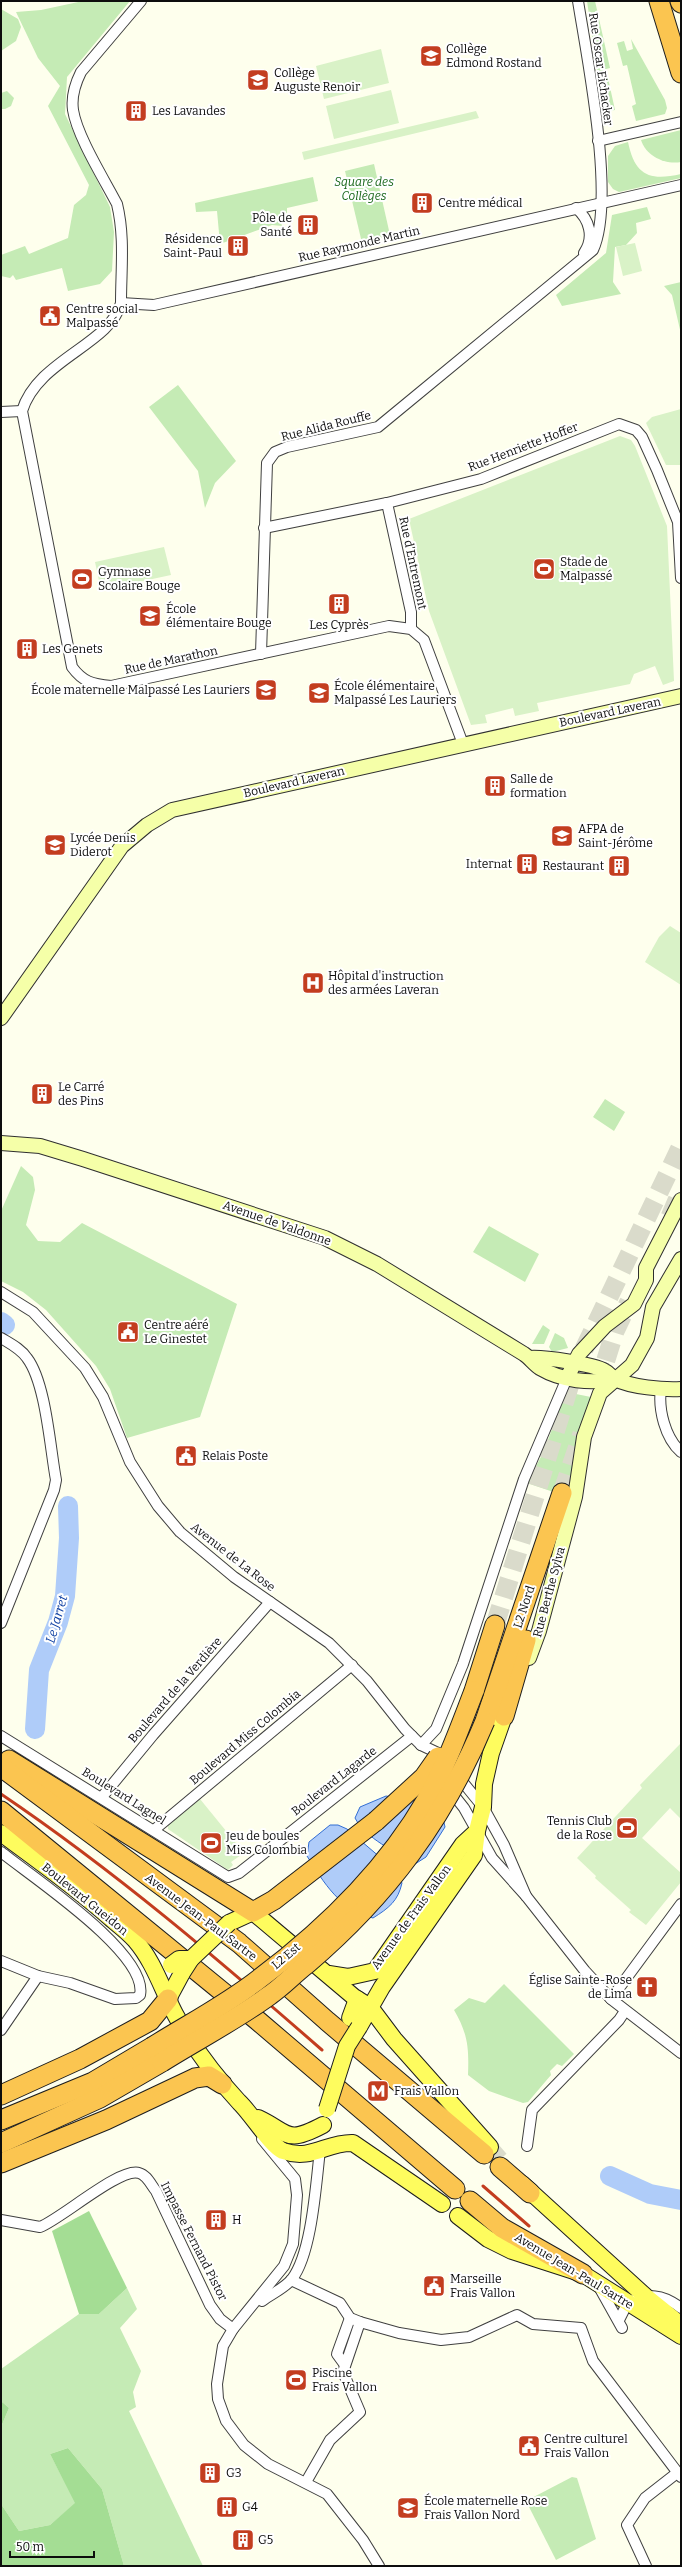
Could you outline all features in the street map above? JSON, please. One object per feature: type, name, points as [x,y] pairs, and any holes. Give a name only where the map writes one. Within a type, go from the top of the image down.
[{"type":"highway","points":[[659,1],[681,73]]},
{"type":"highway","name":"L2 Nord","points":[[485,1721],[562,1494],[561,1515],[504,1716]]},
{"type":"highway","name":"L2 Nord","points":[[474,1690],[494,1625]]},
{"type":"highway","points":[[1,1755],[253,1912],[280,1896],[376,1821],[424,1776],[442,1750],[474,1690]]},
{"type":"highway","name":"L2 Est","points":[[1,2142],[100,2098],[259,1980],[320,1928],[377,1870],[427,1799],[447,1761],[474,1690]]},
{"type":"highway","name":"L2 Est","points":[[1,2120],[157,2055],[270,1995],[362,1914],[391,1882],[440,1810],[461,1774],[485,1721]]},
{"type":"highway","name":"Avenue Jean-Paul Sartre","points":[[1,1767],[239,1943],[327,2021],[487,2150]]},
{"type":"highway","points":[[1,1811],[257,2020],[455,2189]]},
{"type":"highway","points":[[1,2095],[80,2059],[150,2021],[168,1998]]},
{"type":"highway","points":[[1,2163],[106,2120],[195,2078],[209,2076],[222,2084]]},
{"type":"highway","name":"Avenue Jean-Paul Sartre","points":[[502,2164],[530,2193]]},
{"type":"highway","name":"Avenue Jean-Paul Sartre","points":[[470,2201],[502,2228],[590,2279]]},
{"type":"main road","name":"Rue Berthe Sylva","points":[[476,1831],[483,1807],[484,1784],[491,1753],[504,1716]]},
{"type":"main road","name":"Avenue de Frais Vallon","points":[[329,1974],[348,1977],[375,1971],[463,1844],[476,1831]]},
{"type":"main road","name":"Avenue de Frais Vallon","points":[[323,2126],[354,2023],[363,2003],[474,1855],[476,1831]]},
{"type":"main road","name":"Boulevard Gueidon","points":[[1,1833],[92,1902],[135,1940],[153,1966],[168,1998]]},
{"type":"main road","points":[[442,2204],[353,2143],[340,2142],[307,2155],[282,2150],[272,2142],[253,2115],[222,2084],[176,2016],[168,1998],[177,1969],[191,1959],[229,1923],[253,1912],[363,2003],[487,2150]]},
{"type":"main road","points":[[253,2115],[288,2136],[308,2133],[323,2126]]},
{"type":"main road","points":[[320,2150],[323,2126]]},
{"type":"main road","name":"Avenue Jean-Paul Sartre","points":[[530,2193],[645,2296],[681,2325]]},
{"type":"main road","points":[[458,2216],[488,2239],[512,2251],[590,2279]]},
{"type":"main road","name":"Avenue Jean-Paul Sartre","points":[[590,2279],[681,2336]]},
{"type":"street","points":[[1,412],[22,410],[32,389],[60,363],[113,320],[121,303],[122,238],[117,204],[76,123],[72,101],[76,82],[81,72],[141,1]]},
{"type":"street","name":"Rue Oscar Eichacker","points":[[578,1],[590,71],[598,141]]},
{"type":"street","points":[[601,202],[598,141],[681,122]]},
{"type":"street","name":"Rue Raymonde Martin","points":[[121,303],[154,305],[681,184]]},
{"type":"street","name":"Rue Alida Rouffe","points":[[261,654],[265,474],[267,463],[275,452],[287,447],[378,428],[590,253],[595,245],[600,224],[601,202]]},
{"type":"street","name":"Rue Alida Rouffe","points":[[576,208],[588,222],[589,232],[586,250],[577,263]]},
{"type":"street","name":"Rue de Marathon","points":[[22,410],[72,667],[80,677],[91,684],[111,686],[389,626],[411,629]]},
{"type":"street","name":"Rue Henriette Hoffer","points":[[264,528],[387,503],[481,479],[619,424],[629,426],[642,437],[678,522],[681,578]]},
{"type":"street","name":"Rue d'Entremont","points":[[387,503],[411,612],[411,629]]},
{"type":"street","points":[[411,629],[424,640],[463,744]]},
{"type":"street","name":"Boulevard Laveran","points":[[1,1018],[122,846],[158,817],[183,806],[681,696]]},
{"type":"street","name":"Avenue de Valdonne","points":[[1,1143],[40,1146],[326,1238],[377,1264],[530,1358],[540,1368],[567,1378],[595,1383],[615,1379]]},
{"type":"street","points":[[421,1746],[436,1730],[463,1664],[524,1479],[567,1378],[576,1363],[579,1354],[605,1326],[634,1304],[646,1280],[646,1268],[681,1200]]},
{"type":"street","name":"Rue Berthe Sylva","points":[[504,1716],[539,1631],[575,1497],[584,1437],[600,1393],[632,1365],[647,1338],[653,1307],[681,1259]]},
{"type":"street","name":"Avenue de La Rose","points":[[1,1292],[33,1312],[85,1368],[103,1397],[130,1462],[158,1506],[180,1532],[199,1550],[329,1643],[352,1665],[421,1746]]},
{"type":"street","points":[[1,1338],[16,1347],[28,1358],[38,1379],[56,1480],[54,1490],[1,1623]]},
{"type":"street","name":"Avenue de Valdonne","points":[[530,1358],[576,1363],[605,1370],[615,1379]]},
{"type":"street","points":[[615,1379],[661,1389],[681,1389]]},
{"type":"street","points":[[661,1389],[659,1403],[662,1416],[681,1452]]},
{"type":"street","name":"Boulevard de la Verdière","points":[[102,1797],[153,1735],[270,1602]]},
{"type":"street","name":"Boulevard Miss Colombia","points":[[154,1830],[352,1665]]},
{"type":"street","name":"Boulevard Lagnel","points":[[1,1736],[102,1797],[221,1874],[233,1876]]},
{"type":"street","name":"Boulevard Lagarde","points":[[233,1876],[412,1736]]},
{"type":"street","points":[[421,1746],[438,1753],[483,1807],[504,1845],[526,1896]]},
{"type":"street","points":[[421,1746],[427,1762],[464,1808],[492,1858],[526,1896],[585,1971],[611,1999],[625,2011],[681,2053]]},
{"type":"street","name":"Boulevard Gueidon","points":[[1,1852],[112,1940],[131,1962],[139,1976],[142,1989],[140,1995],[136,1998],[115,1999],[70,1983],[38,1976]]},
{"type":"street","points":[[611,1999],[681,1904]]},
{"type":"street","points":[[1,1961],[38,1976],[1,2030]]},
{"type":"street","points":[[527,2146],[532,2110],[619,2020],[625,2011]]},
{"type":"street","points":[[253,2115],[258,2133],[269,2150],[291,2173],[297,2195],[293,2244],[287,2260],[252,2307],[233,2329],[223,2346],[217,2384],[218,2399],[226,2421],[244,2445],[258,2457],[327,2494],[363,2540],[378,2566]]},
{"type":"street","points":[[252,2307],[291,2280],[305,2248],[320,2150]]},
{"type":"street","name":"Impasse Fernand Pistor","points":[[1,2220],[40,2227],[123,2175],[139,2173],[146,2177],[156,2191],[210,2305],[220,2319],[233,2329]]},
{"type":"street","points":[[590,2279],[620,2324],[628,2302],[645,2296],[668,2298],[681,2308]]},
{"type":"street","points":[[291,2280],[340,2303],[350,2318],[399,2333],[449,2340],[469,2337],[517,2315],[533,2324],[576,2326],[584,2333],[593,2361],[679,2475],[645,2498],[627,2525],[646,2566]]},
{"type":"street","points":[[345,2365],[337,2354],[350,2318]]},
{"type":"street","points":[[306,2482],[330,2440],[360,2412],[343,2372],[360,2322]]},
{"type":"green space","points":[[83,1],[130,1],[67,77],[65,114],[110,207],[114,232],[112,271],[100,284],[68,291],[62,268],[16,280],[13,275],[10,278],[1,276],[1,255],[25,246],[29,254],[68,238],[74,205],[86,195],[89,185],[48,106],[60,86],[38,58],[16,12],[41,10]]},
{"type":"green space","points":[[587,1],[595,1],[610,68],[606,69],[615,110],[603,112]]},
{"type":"green space","points":[[1,9],[18,19],[21,27],[16,41],[1,51]]},
{"type":"green space","points":[[631,39],[665,100],[667,108],[665,114],[636,121],[632,106],[636,104],[627,65],[623,66],[617,43],[624,41],[627,51],[633,49]]},
{"type":"green space","points":[[381,49],[389,83],[324,99],[316,66]]},
{"type":"green space","points":[[391,90],[399,123],[334,139],[326,106]]},
{"type":"green space","points":[[7,91],[14,98],[11,106],[1,109],[1,93]]},
{"type":"green space","points":[[476,111],[479,118],[304,160],[302,152]]},
{"type":"green space","points":[[681,130],[681,162],[675,163],[663,161],[657,158],[647,151],[641,140]]},
{"type":"green space","points":[[628,142],[635,162],[640,169],[652,176],[661,177],[681,174],[681,178],[619,192],[613,189],[608,182],[608,156],[615,146]]},
{"type":"green space","name":"Square des Collèges","points":[[374,164],[390,235],[362,243],[345,171]]},
{"type":"green space","points":[[313,177],[318,201],[287,208],[287,213],[279,215],[282,226],[272,225],[220,244],[217,211],[196,212],[195,203]]},
{"type":"green space","points":[[647,207],[651,219],[636,223],[637,233],[626,245],[615,247],[613,282],[621,294],[562,306],[556,295],[606,253],[612,215]]},
{"type":"green space","points":[[635,243],[642,271],[623,276],[616,247]]},
{"type":"green space","points":[[681,282],[681,334],[672,295],[664,286]]},
{"type":"green space","points":[[178,385],[236,461],[215,483],[205,508],[198,471],[149,407]]},
{"type":"green space","points":[[681,409],[681,465],[666,465],[646,423],[652,417]]},
{"type":"green space","name":"Stade de Malpassé","points":[[620,436],[631,440],[635,446],[667,526],[674,681],[663,685],[655,666],[634,674],[630,684],[537,703],[539,711],[515,716],[513,708],[485,715],[487,723],[471,725],[429,611],[409,519]]},
{"type":"green space","points":[[164,547],[171,575],[101,590],[95,562]]},
{"type":"green space","points":[[670,926],[681,933],[681,985],[645,962],[659,937]]},
{"type":"green space","points":[[605,1099],[625,1112],[614,1131],[593,1117]]},
{"type":"green space","points":[[21,1166],[33,1177],[35,1190],[26,1225],[38,1241],[60,1242],[82,1223],[237,1304],[200,1417],[127,1438],[110,1389],[96,1366],[46,1310],[23,1292],[1,1281],[1,1211]]},
{"type":"green space","points":[[489,1226],[539,1254],[525,1282],[473,1252]]},
{"type":"green space","points":[[543,1325],[550,1330],[544,1344],[532,1344]]},
{"type":"green space","points":[[555,1333],[564,1338],[568,1348],[552,1352],[549,1347]]},
{"type":"green space","points":[[566,1392],[591,1397],[571,1498],[527,1483],[543,1453]]},
{"type":"green space","name":"Tennis Club de la Rose","points":[[681,1743],[681,1819],[670,1808],[642,1838],[681,1873],[681,1882],[646,1925],[629,1912],[631,1910],[595,1878],[596,1876],[577,1858],[642,1788],[640,1785]]},
{"type":"green space","name":"Jeu de boules Miss Colombia","points":[[200,1799],[244,1853],[231,1862],[233,1865],[228,1870],[168,1829],[168,1825]]},
{"type":"green space","points":[[504,1984],[574,2054],[562,2066],[557,2064],[550,2071],[551,2075],[528,2102],[523,2103],[489,2091],[468,2075],[467,2041],[454,2010],[469,1998],[485,2003]]},
{"type":"green space","points":[[89,2211],[127,2288],[99,2314],[79,2314],[52,2231]]},
{"type":"green space","points":[[127,2288],[137,2309],[120,2328],[141,2371],[133,2392],[136,2407],[129,2411],[203,2566],[124,2566],[102,2489],[68,2448],[50,2454],[76,2503],[50,2525],[19,2531],[1,2504],[1,2427],[9,2408],[1,2401],[1,2369],[79,2314],[99,2314]]},
{"type":"green space","points":[[1,2401],[9,2408],[1,2427]]},
{"type":"green space","points":[[68,2448],[102,2489],[124,2566],[1,2566],[1,2504],[19,2531],[50,2525],[75,2503],[50,2454]]},
{"type":"green space","points":[[572,2477],[577,2478],[596,2539],[556,2560],[526,2501]]},
{"type":"water","points":[[386,1796],[417,1801],[443,1818],[445,1827],[426,1857],[415,1864],[366,1832],[355,1818],[360,1807]]},
{"type":"water","points":[[330,1825],[338,1825],[347,1829],[395,1870],[402,1883],[398,1895],[392,1904],[373,1918],[351,1909],[342,1902],[320,1876],[307,1856],[309,1842]]},
{"type":"waterway","name":"Le Jarret","points":[[1,1322],[5,1325]]},
{"type":"waterway","name":"Le Jarret","points":[[35,1729],[39,1670],[58,1622],[65,1596],[69,1538],[68,1506]]},
{"type":"waterway","name":"Le Jarret","points":[[610,2176],[650,2194],[681,2200]]},
{"type":"tunnel","points":[[495,1625],[575,1368],[681,1146]]},
{"type":"tunnel","points":[[670,1217],[681,1191]]},
{"type":"tunnel","points":[[597,1388],[615,1331],[629,1302]]},
{"type":"tunnel","points":[[562,1493],[582,1434]]},
{"type":"tunnel","points":[[490,2147],[503,2162]]},
{"type":"railway","points":[[1,1794],[43,1823],[126,1885],[166,1917],[322,2050]]},
{"type":"railway","points":[[483,2186],[529,2226]]},
{"type":"place","name":"Collège Edmond Rostand","points":[[431,56]]},
{"type":"place","name":"Collège Auguste Renoir","points":[[258,80]]},
{"type":"place","name":"Les Lavandes","points":[[136,111]]},
{"type":"place","name":"Centre médical","points":[[422,203]]},
{"type":"place","name":"Pôle de Santé","points":[[308,225]]},
{"type":"place","name":"Résidence Saint-Paul","points":[[238,246]]},
{"type":"place","name":"Centre social Malpassé","points":[[50,316]]},
{"type":"place","name":"Stade de Malpassé","points":[[544,569]]},
{"type":"place","name":"Gymnase Scolaire Bouge","points":[[82,579]]},
{"type":"place","name":"Les Cyprès","points":[[339,604]]},
{"type":"place","name":"École élémentaire Bouge","points":[[150,616]]},
{"type":"place","name":"Les Genets","points":[[27,649]]},
{"type":"place","name":"École maternelle Malpassé Les Lauriers","points":[[266,690]]},
{"type":"place","name":"École élémentaire Malpassé Les Lauriers","points":[[319,693]]},
{"type":"place","name":"Salle de formation","points":[[495,786]]},
{"type":"place","name":"AFPA de Saint-Jérôme","points":[[562,836]]},
{"type":"place","name":"Lycée Denis Diderot","points":[[55,845]]},
{"type":"place","name":"Internat","points":[[527,864]]},
{"type":"place","name":"Restaurant","points":[[619,866]]},
{"type":"place","name":"Hôpital d'instruction des armées Laveran","points":[[313,983]]},
{"type":"place","name":"Le Carré des Pins","points":[[42,1094]]},
{"type":"place","name":"Centre aéré Le Ginestet","points":[[128,1332]]},
{"type":"place","name":"Relais Poste","points":[[186,1456]]},
{"type":"place","name":"Tennis Club de la Rose","points":[[627,1828]]},
{"type":"place","name":"Jeu de boules Miss Colombia","points":[[211,1843]]},
{"type":"place","name":"Église Sainte-Rose de Lima","points":[[647,1987]]},
{"type":"place","name":"Frais Vallon","points":[[378,2091]]},
{"type":"place","name":"H","points":[[216,2220]]},
{"type":"place","name":"Marseille Frais Vallon","points":[[434,2286]]},
{"type":"place","name":"Piscine Frais Vallon","points":[[296,2380]]},
{"type":"place","name":"Centre culturel Frais Vallon","points":[[529,2446]]},
{"type":"place","name":"G3","points":[[210,2473]]},
{"type":"place","name":"G4","points":[[227,2507]]},
{"type":"place","name":"École maternelle Rose Frais Vallon Nord","points":[[408,2508]]},
{"type":"place","name":"G5","points":[[243,2540]]}]
